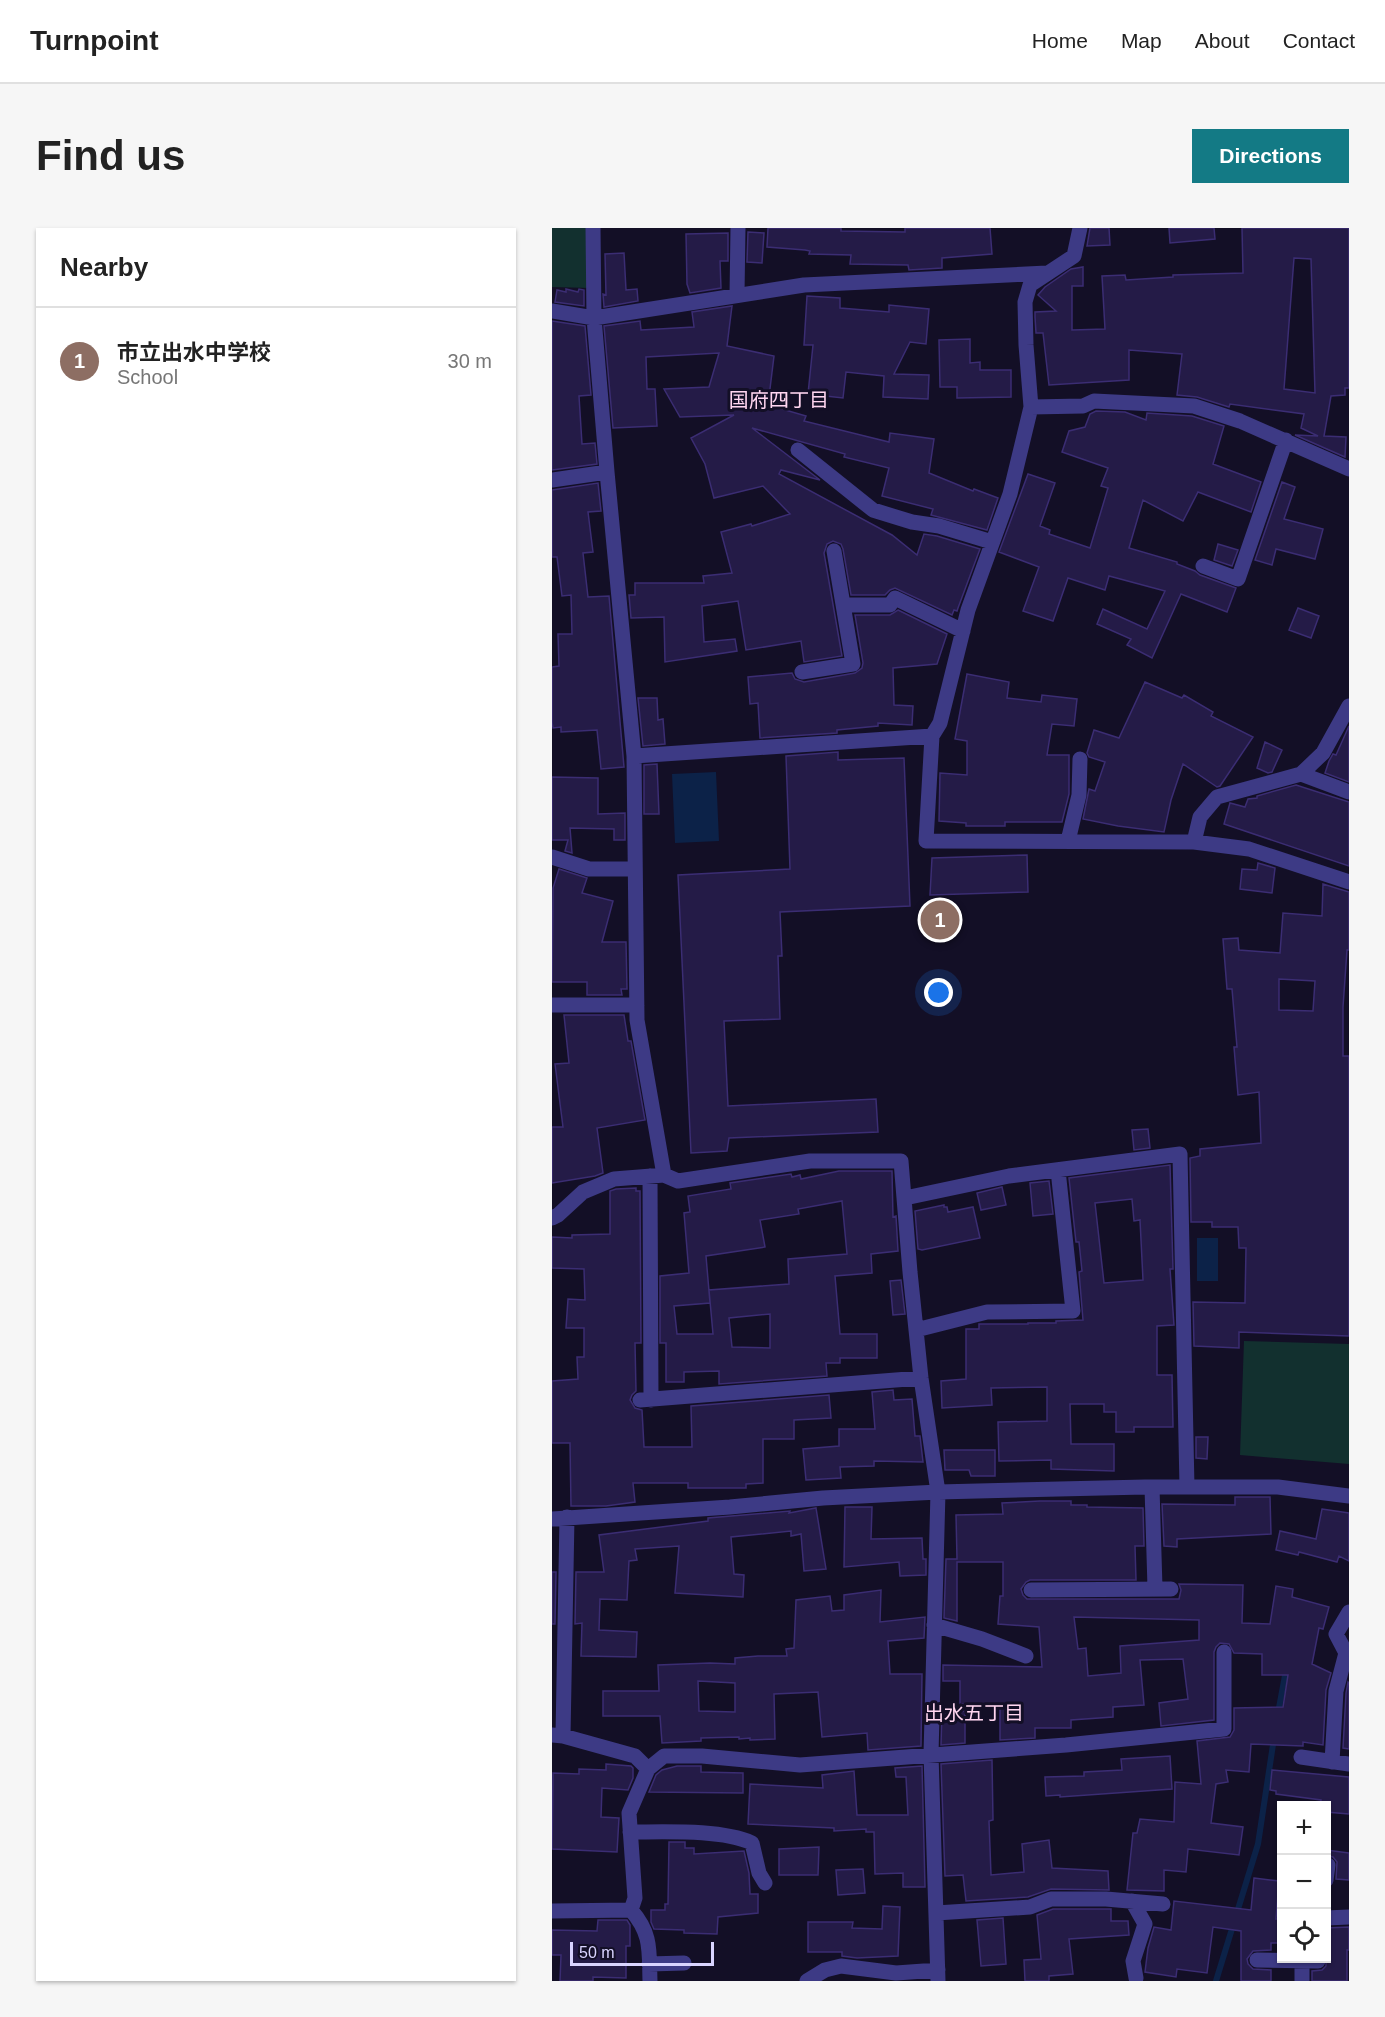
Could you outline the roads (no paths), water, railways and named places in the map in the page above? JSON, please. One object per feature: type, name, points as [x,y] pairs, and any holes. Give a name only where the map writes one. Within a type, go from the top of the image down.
[{"type":"street","points":[[593,228],[594,318],[634,756],[637,1020],[657,1176],[646,1400],[921,1378]]},
{"type":"street","points":[[737,295],[738,228]]},
{"type":"street","points":[[1080,228],[1074,256],[1030,285],[1025,302],[1031,407],[1010,494],[968,610],[940,723],[932,736],[926,841],[1194,842],[1249,849],[1349,882]]},
{"type":"street","points":[[552,311],[594,318],[804,285],[1047,273]]},
{"type":"street","points":[[1031,407],[1083,406],[1094,401],[1194,406],[1240,420],[1349,469]]},
{"type":"street","points":[[1203,566],[1238,579],[1286,440]]},
{"type":"street","points":[[798,450],[873,510],[992,542]]},
{"type":"street","points":[[552,480],[607,472]]},
{"type":"street","points":[[802,672],[853,664],[834,551]]},
{"type":"street","points":[[843,605],[890,605],[895,598],[963,631]]},
{"type":"street","points":[[1194,842],[1200,817],[1217,797],[1301,774],[1323,753],[1349,706]]},
{"type":"street","points":[[634,756],[932,736]]},
{"type":"street","points":[[1068,841],[1079,795],[1080,759]]},
{"type":"street","points":[[1301,774],[1349,792]]},
{"type":"street","points":[[552,857],[589,869],[635,869]]},
{"type":"street","points":[[552,1005],[637,1005]]},
{"type":"street","points":[[905,1198],[1009,1176],[1180,1155],[1187,1487]]},
{"type":"street","points":[[552,1218],[583,1192],[614,1179],[657,1176],[678,1182],[810,1161],[902,1161],[909,1272],[921,1378],[938,1492],[931,1754],[938,1976],[840,1966],[825,1970],[807,1981]]},
{"type":"street","points":[[916,1330],[987,1312],[1073,1311],[1058,1170]]},
{"type":"street","points":[[1152,1486],[1155,1588]]},
{"type":"street","points":[[648,1769],[635,1756],[558,1736],[559,1518],[730,1507],[823,1498],[938,1492],[1152,1486],[1278,1487],[1349,1496]]},
{"type":"street","points":[[1031,1590],[1172,1589]]},
{"type":"street","points":[[1332,1762],[1336,1691],[1346,1653],[1336,1634],[1349,1612]]},
{"type":"street","points":[[934,1625],[982,1639],[1026,1656]]},
{"type":"street","points":[[631,1910],[635,1898],[629,1812],[648,1769],[664,1756],[702,1756],[800,1766],[1066,1745],[1224,1729],[1224,1652]]},
{"type":"street","points":[[1301,1757],[1349,1764]]},
{"type":"street","points":[[630,1832],[739,1837],[752,1843],[759,1873],[765,1883]]},
{"type":"street","points":[[936,1913],[1030,1907],[1052,1899],[1163,1904]]},
{"type":"street","points":[[1132,1901],[1145,1924],[1133,1961],[1136,1978]]},
{"type":"street","points":[[552,1911],[631,1910],[642,1922],[647,1935],[650,1981]]},
{"type":"street","points":[[1331,1918],[1349,1917]]},
{"type":"street","points":[[1257,1960],[1277,1960]]},
{"type":"street","points":[[649,1964],[684,1963]]},
{"type":"street","points":[[1302,1963],[1302,1981]]},
{"type":"water","points":[[716,772],[719,841],[675,843],[672,774]]},
{"type":"water","points":[[1197,1238],[1218,1238],[1218,1281],[1197,1281]]},
{"type":"waterway","points":[[1278,1713],[1286,1670]]},
{"type":"waterway","points":[[1216,1981],[1258,1844],[1274,1738]]},
{"type":"place","name":"市立出水中学校","points":[[940,920]]},
{"type":"district","name":"国府四丁目","points":[[779,400]]},
{"type":"district","name":"出水五丁目","points":[[974,1713]]}]
